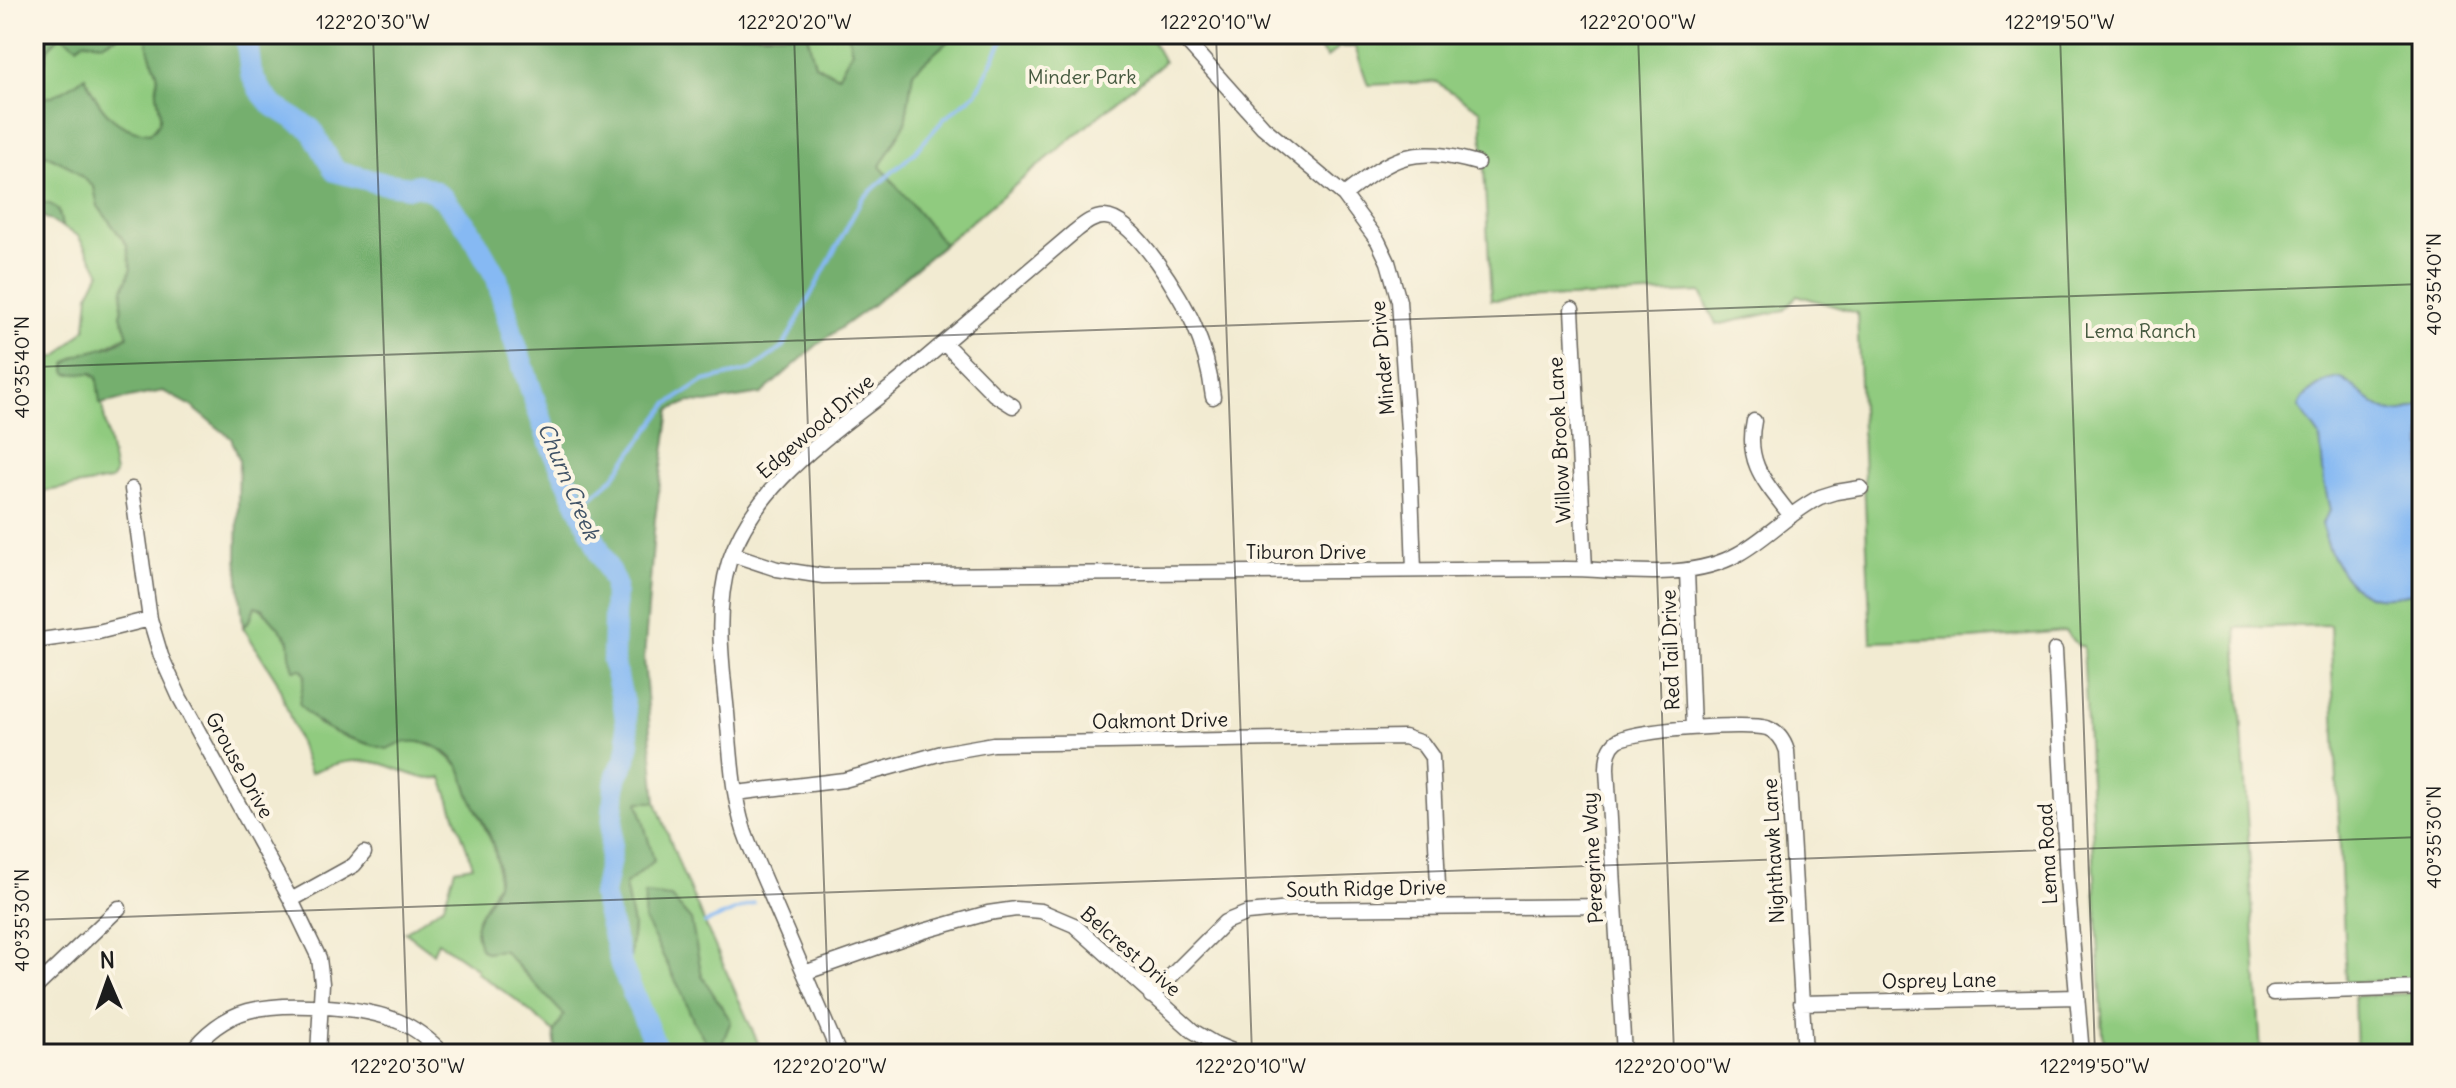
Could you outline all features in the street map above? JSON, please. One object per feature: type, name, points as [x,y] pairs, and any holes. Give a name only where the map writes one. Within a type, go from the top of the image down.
[{"type":"street","name":"Minder Drive","points":[[1180,34],[1270,134],[1344,195],[1378,241],[1388,262],[1399,301],[1414,570]]},
{"type":"street","points":[[1344,195],[1391,163],[1420,153],[1445,154],[1477,163]]},
{"type":"street","name":"Edgewood Drive","points":[[839,1054],[745,836],[736,793],[720,630],[723,590],[732,554],[756,509],[780,479],[1082,225],[1097,217],[1109,217],[1121,222],[1137,238],[1183,304],[1204,351],[1213,397]]},
{"type":"street","name":"Willow Brook Lane","points":[[1572,309],[1585,569]]},
{"type":"street","points":[[944,343],[994,394],[1013,406]]},
{"type":"street","points":[[1754,421],[1750,445],[1754,463],[1791,516]]},
{"type":"street","name":"Tiburon Drive","points":[[732,554],[777,569],[823,576],[1585,569],[1687,571],[1734,557],[1827,494],[1861,488]]},
{"type":"street","name":"Grouse Drive","points":[[132,489],[150,619],[161,656],[180,698],[291,900],[319,958],[322,975],[318,1054]]},
{"type":"street","name":"Red Tail Drive","points":[[1687,571],[1693,728]]},
{"type":"street","points":[[34,641],[98,632],[150,619]]},
{"type":"street","name":"Lema Road","points":[[2055,650],[2067,878],[2082,1054]]},
{"type":"street","name":"Peregrine Way","points":[[1624,1054],[1613,906],[1607,760],[1615,743],[1625,737],[1693,728]]},
{"type":"street","name":"Nighthawk Lane","points":[[1693,728],[1766,728],[1777,733],[1786,745],[1805,1054]]},
{"type":"street","name":"Oakmont Drive","points":[[736,793],[844,780],[942,753],[993,744],[1404,737],[1422,743],[1432,757],[1439,907]]},
{"type":"street","points":[[291,900],[354,865],[364,853]]},
{"type":"street","name":"South Ridge Drive","points":[[1151,996],[1217,927],[1247,913],[1290,909],[1613,906]]},
{"type":"street","points":[[34,989],[119,908]]},
{"type":"street","name":"Belcrest Drive","points":[[804,973],[961,920],[1002,910],[1023,909],[1051,914],[1074,925],[1151,996],[1204,1038],[1240,1054]]},
{"type":"street","points":[[2273,993],[2422,988]]},
{"type":"street","name":"Osprey Lane","points":[[1801,1003],[2077,997]]},
{"type":"street","points":[[190,1054],[222,1023],[246,1012],[275,1007],[363,1011],[397,1020],[420,1033],[444,1054]]},
{"type":"green space","points":[[34,34],[122,34],[103,43],[84,41],[77,46],[61,35],[48,48],[44,63],[34,64]]},
{"type":"green space","points":[[61,34],[103,43],[122,34],[147,34],[158,75],[160,114],[158,124],[150,133],[126,127],[109,115],[85,76],[61,92],[34,100],[34,64],[44,63],[48,48]]},
{"type":"green space","points":[[147,34],[807,34],[815,65],[838,76],[852,51],[848,34],[956,34],[913,72],[905,124],[880,166],[944,244],[761,394],[706,403],[689,402],[670,410],[655,519],[644,659],[656,802],[638,802],[654,861],[625,885],[633,925],[627,993],[654,1054],[556,1054],[554,1032],[564,1015],[503,950],[485,952],[480,948],[476,924],[497,886],[497,858],[458,765],[443,751],[425,743],[406,742],[387,749],[350,738],[317,722],[299,703],[305,675],[302,669],[294,670],[289,640],[262,608],[255,606],[251,618],[243,627],[237,557],[239,459],[231,438],[191,406],[163,391],[100,404],[97,378],[93,373],[69,374],[66,371],[66,364],[73,358],[113,345],[128,336],[121,315],[123,289],[131,269],[127,245],[98,206],[94,187],[69,166],[39,151],[34,133],[34,100],[61,92],[85,76],[109,115],[126,128],[150,133],[158,123],[160,114],[158,75]]},
{"type":"green space","points":[[807,34],[848,34],[852,51],[838,76],[815,65]]},
{"type":"green space","name":"Minder Park","points":[[956,34],[1149,34],[1164,62],[944,244],[880,166],[905,124],[913,72]]},
{"type":"green space","name":"Lema Ranch","points":[[1307,34],[2422,34],[2422,981],[2346,982],[2330,625],[2236,628],[2261,1054],[2104,1054],[2083,646],[2079,646],[2065,631],[1972,639],[1871,642],[1857,313],[1797,295],[1785,310],[1716,325],[1701,292],[1491,300],[1481,111],[1436,82],[1368,85],[1355,47],[1339,47],[1327,58]]},
{"type":"green space","points":[[34,133],[39,151],[69,166],[94,187],[98,206],[127,245],[131,269],[123,289],[121,315],[128,335],[100,350],[84,353],[69,374],[88,373],[97,378],[115,474],[111,480],[34,493],[34,364],[58,356],[86,328],[89,294],[100,272],[78,236],[62,227],[59,210],[38,202],[34,197]]},
{"type":"green space","points":[[34,197],[38,202],[56,208],[62,227],[34,212]]},
{"type":"green space","points":[[255,606],[272,619],[289,641],[295,670],[302,668],[305,675],[303,694],[318,724],[343,736],[387,749],[401,741],[413,740],[438,748],[460,767],[497,861],[498,882],[476,923],[480,948],[485,952],[503,950],[558,1007],[565,1015],[554,1032],[476,972],[477,969],[438,942],[433,953],[405,932],[444,905],[455,869],[473,866],[442,778],[420,777],[364,761],[337,764],[310,773],[277,681],[243,627],[251,618]]},
{"type":"green space","points":[[638,802],[656,802],[682,872],[763,1054],[654,1054],[627,993],[633,925],[625,885],[654,861]]},
{"type":"green space","points":[[645,894],[671,897],[691,920],[702,976],[731,1021],[723,1041],[727,1054],[713,1054],[693,1020],[644,919]]},
{"type":"green space","points":[[2422,993],[2422,1054],[2356,1054],[2354,996]]},
{"type":"water","points":[[2340,378],[2385,410],[2395,412],[2422,404],[2422,591],[2388,597],[2366,594],[2339,569],[2328,545],[2322,523],[2330,511],[2320,437],[2299,407],[2315,388]]},
{"type":"waterway","name":"Churn Creek","points":[[246,34],[251,73],[259,89],[272,105],[311,129],[335,171],[381,183],[410,187],[418,185],[433,191],[444,199],[469,229],[497,278],[513,337],[548,439],[615,584],[613,661],[629,742],[626,759],[615,785],[610,859],[603,895],[621,965],[659,1054]]},
{"type":"waterway","points":[[579,507],[612,479],[668,404],[704,381],[751,370],[783,347],[862,199],[915,152],[944,119],[977,92],[1006,34]]},
{"type":"waterway","points":[[705,923],[754,903]]}]
